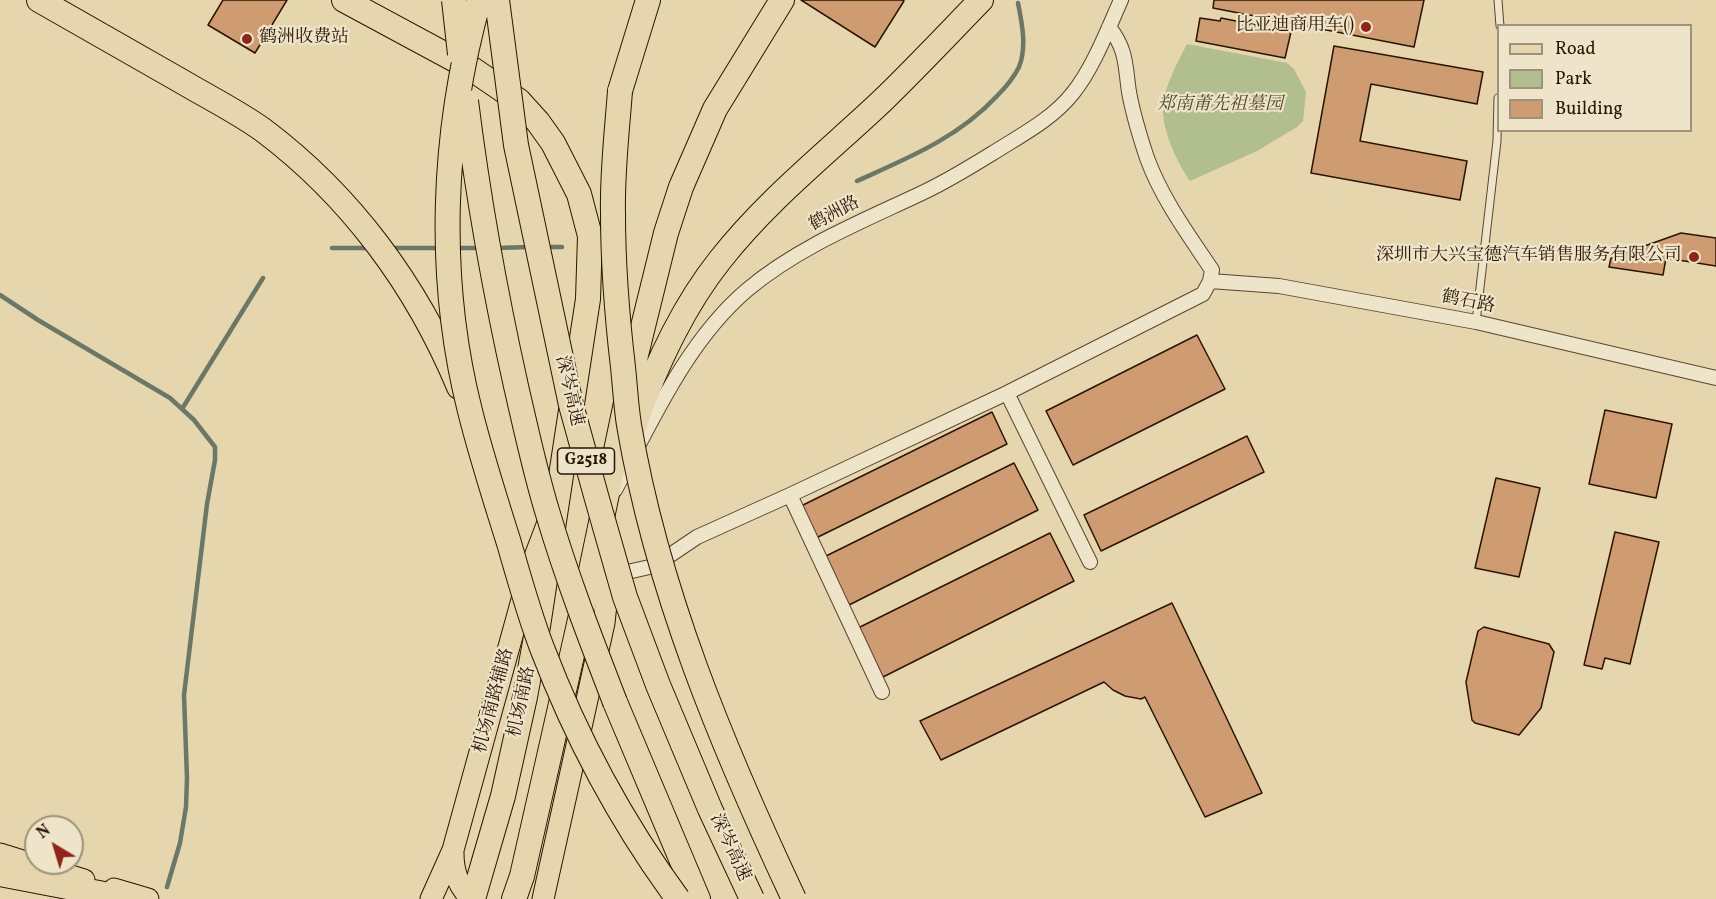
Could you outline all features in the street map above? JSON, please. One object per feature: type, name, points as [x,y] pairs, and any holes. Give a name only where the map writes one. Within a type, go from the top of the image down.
[{"type":"highway","points":[[39,0],[242,117],[262,130],[304,165],[362,224],[415,298],[441,343],[469,409]]},
{"type":"highway","name":"机场南路","points":[[344,0],[472,69],[519,101],[553,143],[579,194],[590,236],[588,299],[538,626],[503,796],[472,899]]},
{"type":"highway","name":"G2518","points":[[454,0],[472,154],[499,308],[547,512],[578,608],[698,899]]},
{"type":"highway","points":[[479,0],[464,57],[454,119],[448,228],[456,343],[469,409],[541,646],[571,717],[628,825],[678,899]]},
{"type":"highway","name":"深岑高速","points":[[496,0],[516,145],[571,405],[597,499],[625,597],[658,685],[710,809],[752,899]]},
{"type":"highway","points":[[630,0],[620,91],[613,212],[617,315],[629,424],[647,511],[668,586],[706,699],[794,899]]},
{"type":"highway","points":[[620,91],[648,0]]},
{"type":"highway","points":[[514,899],[522,876],[562,705],[636,355],[666,233],[681,188],[715,109],[782,0]]},
{"type":"highway","points":[[605,507],[635,421],[663,356],[686,310],[720,260],[744,231],[777,198],[884,99],[981,0]]},
{"type":"highway","points":[[0,874],[130,899]]},
{"type":"highway","points":[[0,884],[44,899]]},
{"type":"main road","name":"机场南路辅路","points":[[431,899],[453,850],[531,567],[556,502]]},
{"type":"main road","points":[[532,899],[545,889],[604,623],[609,576],[605,507]]},
{"type":"main road","points":[[453,850],[456,879],[462,890],[472,899]]},
{"type":"main road","points":[[0,855],[148,899]]},
{"type":"street","name":"鹤洲路","points":[[605,507],[689,359],[713,326],[747,290],[810,248],[963,171],[1052,115],[1074,92],[1121,0]]},
{"type":"street","points":[[609,576],[654,566],[697,537],[1008,393],[1203,294],[1210,281],[1212,270],[1167,201],[1149,162],[1137,128],[1129,92],[1125,54],[1119,40],[1109,27]]},
{"type":"street","name":"鹤石路","points":[[1210,281],[1279,286],[1476,322],[1716,378]]},
{"type":"street","points":[[1008,393],[1090,562]]},
{"type":"street","points":[[790,495],[882,692]]},
{"type":"lane","points":[[1498,0],[1500,24]]},
{"type":"lane","points":[[1476,322],[1497,132]]},
{"type":"green space","name":"郑南莆先祖墓园","points":[[1187,44],[1287,63],[1294,69],[1306,92],[1303,121],[1257,151],[1190,181],[1172,148],[1163,111],[1168,85]]},
{"type":"building","name":"鹤洲收费站","points":[[223,0],[287,0],[255,53],[208,25]]},
{"type":"building","points":[[801,0],[902,0],[904,1],[875,47]]},
{"type":"building","name":"比亚迪商用车()","points":[[1214,0],[1424,0],[1414,47],[1213,8]]},
{"type":"building","name":"比亚迪商用车()","points":[[1200,18],[1220,21],[1221,18],[1291,32],[1285,58],[1196,41]]},
{"type":"building","points":[[1334,46],[1483,72],[1477,104],[1371,84],[1360,141],[1467,161],[1460,200],[1311,173]]},
{"type":"building","points":[[1681,233],[1716,238],[1716,266],[1666,258],[1663,275],[1609,267],[1611,258]]},
{"type":"building","points":[[1197,335],[1225,389],[1073,465],[1046,411]]},
{"type":"building","points":[[1605,410],[1672,424],[1656,498],[1589,484]]},
{"type":"building","points":[[992,412],[1007,444],[814,539],[799,507]]},
{"type":"building","points":[[1247,436],[1264,472],[1101,551],[1084,515]]},
{"type":"building","points":[[1014,463],[1038,510],[847,606],[822,558]]},
{"type":"building","points":[[1496,478],[1540,488],[1519,577],[1475,568]]},
{"type":"building","points":[[1615,532],[1659,542],[1630,664],[1605,658],[1602,669],[1584,665]]},
{"type":"building","points":[[1050,533],[1074,581],[883,677],[858,628]]},
{"type":"building","points":[[1172,603],[1262,793],[1205,817],[1145,697],[1141,699],[1125,696],[1104,682],[941,760],[920,721]]},
{"type":"building","points":[[1484,627],[1549,644],[1554,652],[1541,708],[1519,735],[1475,723],[1472,720],[1466,682],[1478,631]]},
{"type":"waterway","points":[[857,181],[932,146],[966,124],[1003,90],[1017,71],[1023,51],[1018,3]]},
{"type":"waterway","points":[[496,248],[529,247]]},
{"type":"waterway","points":[[547,247],[562,247]]},
{"type":"waterway","points":[[332,248],[370,248]]},
{"type":"waterway","points":[[391,248],[442,248]]},
{"type":"waterway","points":[[457,248],[481,248]]},
{"type":"waterway","points":[[182,409],[263,278]]},
{"type":"waterway","points":[[0,295],[170,398],[194,420],[215,447],[184,695],[186,807],[180,843],[167,887]]},
{"type":"place","name":"比亚迪商用车()","points":[[1366,27]]},
{"type":"place","name":"鹤洲收费站","points":[[247,39]]},
{"type":"place","name":"深圳市大兴宝德汽车销售服务有限公司","points":[[1694,257]]}]
